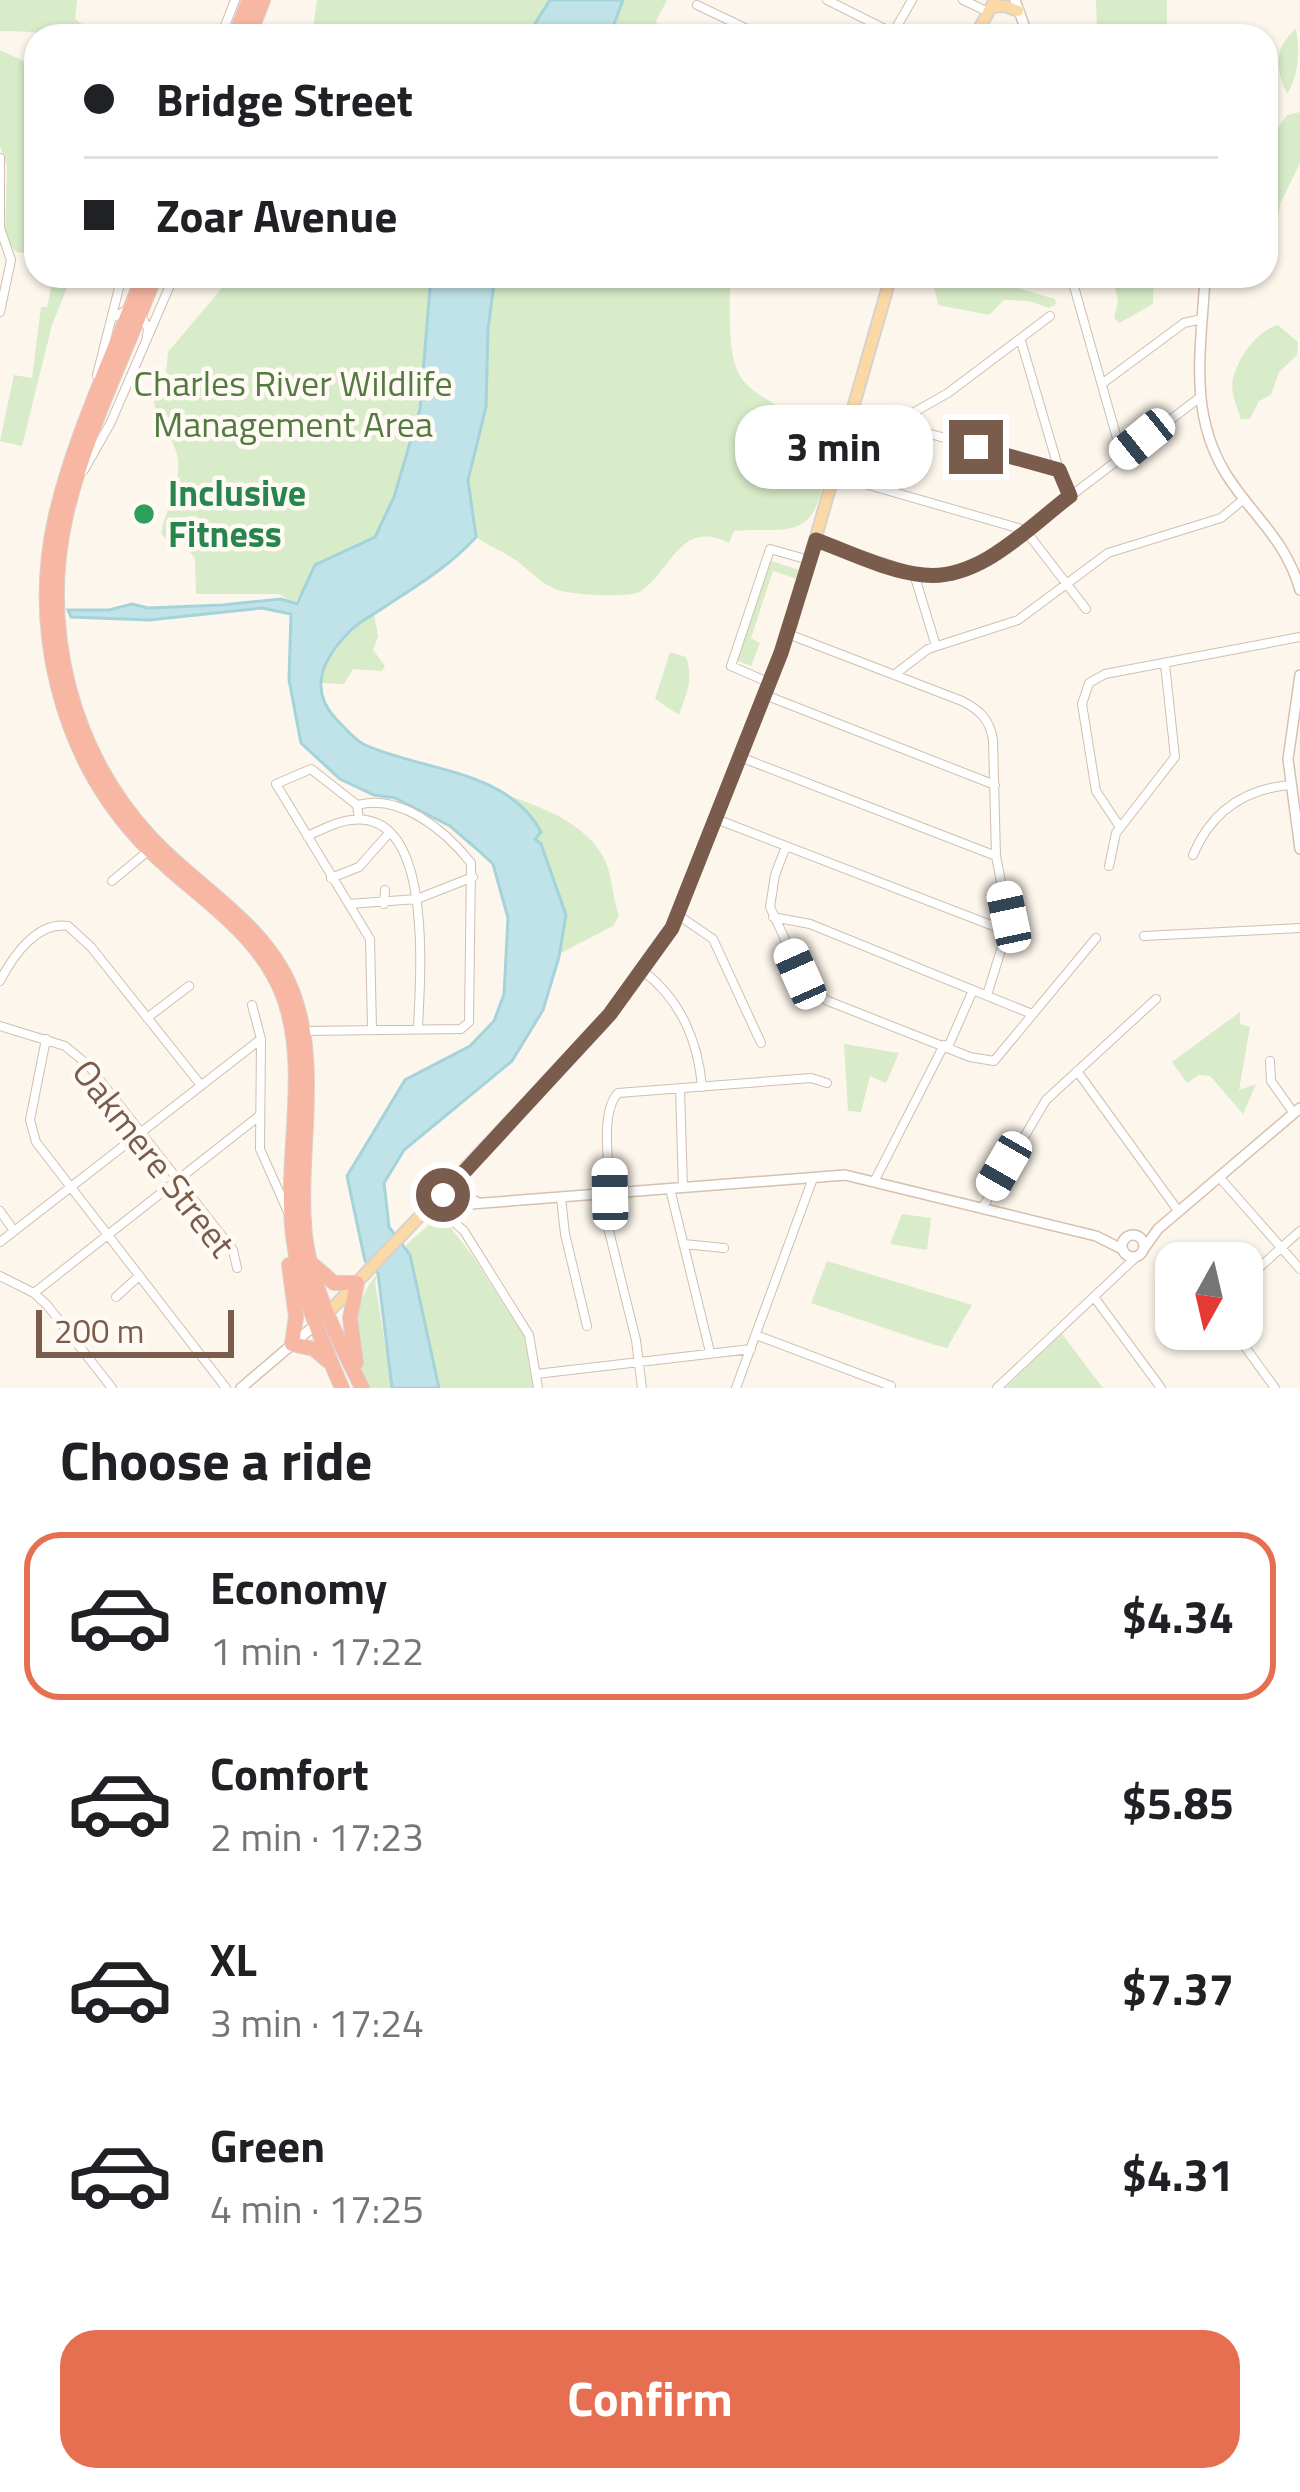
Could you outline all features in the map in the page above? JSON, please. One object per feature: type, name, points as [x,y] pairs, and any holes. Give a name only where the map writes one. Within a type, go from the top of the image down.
[{"type":"highway","points":[[142,288],[142,295]]},
{"type":"highway","points":[[147,288],[89,418],[61,496],[47,580],[50,645],[61,697],[85,760],[116,811],[149,850],[244,934],[281,989],[294,1044],[290,1272],[296,1315],[292,1344],[316,1349],[334,1368]]},
{"type":"highway","points":[[135,312],[63,532],[57,596],[63,664],[81,725],[101,770],[136,821],[266,944],[290,988],[302,1032],[304,1209],[310,1262],[342,1388]]},
{"type":"highway","points":[[291,1217],[299,1279],[360,1384]]},
{"type":"highway","points":[[310,1262],[334,1283],[357,1283],[350,1324],[360,1384]]},
{"type":"main road","points":[[991,6],[1017,5]]},
{"type":"main road","points":[[241,1388],[357,1283],[603,1023],[679,915],[788,634],[888,288]]},
{"type":"main road","points":[[1203,288],[1199,398],[1212,447],[1244,499],[1277,537],[1300,590]]},
{"type":"main road","points":[[1300,675],[1290,785],[1300,849]]},
{"type":"main road","points":[[1131,1253],[1298,1107]]},
{"type":"main road","points":[[428,1211],[844,1175],[1096,1237],[1131,1253]]},
{"type":"main road","points":[[452,1186],[467,1199],[484,1203]]},
{"type":"main road","points":[[1096,1237],[1132,1237],[1158,1229]]},
{"type":"main road","points":[[1131,1253],[1132,1237]]},
{"type":"main road","points":[[1131,1253],[1132,1237]]},
{"type":"street","points":[[827,0],[873,24]]},
{"type":"street","points":[[963,0],[991,6]]},
{"type":"street","points":[[697,4],[738,24]]},
{"type":"street","points":[[0,158],[0,228],[11,260],[0,312]]},
{"type":"street","points":[[89,418],[107,329],[121,288]]},
{"type":"street","points":[[136,288],[142,295],[166,288]]},
{"type":"street","points":[[75,486],[104,436],[169,288]]},
{"type":"street","points":[[1074,288],[1122,456]]},
{"type":"street","points":[[107,329],[116,314],[135,312],[148,328],[146,345]]},
{"type":"street","points":[[894,424],[948,393],[1050,316]]},
{"type":"street","points":[[1102,383],[1184,323],[1202,319]]},
{"type":"street","points":[[1021,341],[1070,496]]},
{"type":"street","points":[[816,540],[914,574],[938,575],[983,561],[1199,398]]},
{"type":"street","points":[[853,412],[1059,470]]},
{"type":"street","points":[[834,475],[1025,530],[1087,609]]},
{"type":"street","points":[[895,675],[914,657],[937,646],[1018,620],[1108,553],[1221,518],[1244,499]]},
{"type":"street","points":[[810,560],[770,549],[731,666],[767,689],[995,785]]},
{"type":"street","points":[[914,574],[937,646]]},
{"type":"street","points":[[788,634],[980,712],[992,732],[997,856],[1009,932],[987,995]]},
{"type":"street","points":[[1120,827],[1096,791],[1083,692],[1095,677],[1300,637]]},
{"type":"street","points":[[1108,866],[1120,827],[1175,757],[1165,664]]},
{"type":"street","points":[[740,758],[997,856]]},
{"type":"street","points":[[359,819],[357,805],[311,770],[276,784],[370,938],[372,1028]]},
{"type":"street","points":[[1193,855],[1234,801],[1290,785]]},
{"type":"street","points":[[302,1032],[461,1029],[469,1022],[471,863],[425,820],[376,800],[357,805]]},
{"type":"street","points":[[306,837],[359,819],[397,837],[417,899],[418,1028]]},
{"type":"street","points":[[716,819],[1009,932]]},
{"type":"street","points":[[331,878],[359,867],[389,832]]},
{"type":"street","points":[[786,846],[770,897],[773,917],[812,993],[970,1057],[994,1061],[1096,938]]},
{"type":"street","points":[[112,881],[149,850]]},
{"type":"street","points":[[349,904],[417,899],[473,877]]},
{"type":"street","points":[[384,904],[385,890]]},
{"type":"street","points":[[679,915],[713,939],[761,1043]]},
{"type":"street","points":[[773,917],[810,924],[1032,1014]]},
{"type":"street","points":[[0,981],[24,946],[44,928],[68,926],[91,947],[200,1084]]},
{"type":"street","points":[[1144,935],[1300,928]]},
{"type":"street","points":[[643,971],[673,1000],[695,1046],[702,1087]]},
{"type":"street","points":[[147,1018],[189,986]]},
{"type":"street","points":[[875,1180],[973,990]]},
{"type":"street","points":[[982,1207],[1041,1107],[1156,999]]},
{"type":"street","points":[[252,1005],[261,1040],[260,1153],[291,1217]]},
{"type":"street","name":"Oakmere Street","points":[[0,1025],[46,1039],[88,1065],[233,1250],[237,1268]]},
{"type":"street","points":[[46,1039],[32,1132],[69,1187],[226,1388]]},
{"type":"street","points":[[0,1242],[261,1040]]},
{"type":"street","points":[[1270,1060],[1271,1081],[1298,1107]]},
{"type":"street","points":[[1077,1072],[1179,1212]]},
{"type":"street","points":[[642,1388],[605,1194],[613,1098],[618,1093],[811,1078],[827,1083]]},
{"type":"street","points":[[680,1088],[683,1188]]},
{"type":"street","points":[[34,1293],[260,1116]]},
{"type":"street","points":[[270,1176],[291,1166]]},
{"type":"street","points":[[736,1388],[813,1178]]},
{"type":"street","points":[[1220,1178],[1300,1269]]},
{"type":"street","points":[[670,1189],[710,1352]]},
{"type":"street","points":[[561,1198],[587,1326]]},
{"type":"street","points":[[464,1231],[462,1216],[468,1205]]},
{"type":"street","points":[[0,1210],[14,1231]]},
{"type":"street","points":[[428,1211],[448,1216],[464,1231],[529,1335],[538,1388]]},
{"type":"street","points":[[1263,1265],[1300,1231]]},
{"type":"street","points":[[684,1244],[724,1248]]},
{"type":"street","points":[[997,1388],[1122,1269],[1131,1253]]},
{"type":"street","points":[[0,1276],[34,1293],[112,1388]]},
{"type":"street","points":[[116,1297],[139,1276]]},
{"type":"street","points":[[1094,1297],[1161,1388]]},
{"type":"street","points":[[756,1335],[890,1386]]},
{"type":"street","points":[[536,1374],[751,1349]]},
{"type":"street","points":[[1247,1350],[1275,1388]]},
{"type":"green space","points":[[0,0],[77,0],[75,19],[82,24],[24,24],[24,32],[0,31]]},
{"type":"green space","points":[[317,0],[550,0],[535,24],[314,24]]},
{"type":"green space","points":[[623,0],[667,0],[657,24],[609,24]]},
{"type":"green space","points":[[1096,0],[1167,0],[1167,24],[1097,24]]},
{"type":"green space","points":[[1296,29],[1298,63],[1287,94],[1280,51]]},
{"type":"green space","points":[[0,50],[24,61],[24,253],[16,252],[5,239],[7,166],[0,146]]},
{"type":"green space","points":[[1300,112],[1300,163],[1278,218],[1278,128],[1287,115]]},
{"type":"green space","points":[[51,288],[67,288],[52,325],[22,446],[0,441],[14,375],[32,378],[41,307],[47,307]]},
{"type":"green space","name":"Charles River Wildlife Management Area","points":[[222,288],[430,288],[420,409],[413,448],[394,497],[375,537],[317,564],[294,604],[279,594],[196,594],[195,558],[184,545],[184,532],[177,531],[169,543],[161,533],[178,464],[154,400],[165,386],[168,352]]},
{"type":"green space","name":"Charles River Wildlife Management Area","points":[[493,288],[730,288],[733,354],[739,374],[747,385],[804,422],[825,442],[827,469],[816,507],[809,518],[789,529],[734,531],[729,543],[698,537],[677,551],[639,592],[584,594],[542,582],[476,537],[467,475],[487,386]]},
{"type":"green space","points":[[934,288],[1017,288],[1055,299],[1056,304],[1049,308],[1004,300],[989,315],[938,305]]},
{"type":"green space","points":[[1115,288],[1154,288],[1153,304],[1119,323],[1114,318]]},
{"type":"green space","points":[[1278,325],[1298,342],[1297,355],[1279,372],[1271,395],[1259,401],[1250,419],[1241,419],[1232,389],[1236,371],[1256,339]]},
{"type":"green space","points":[[769,560],[799,570],[797,579],[773,571],[751,638],[760,643],[751,666],[735,660]]},
{"type":"green space","points":[[374,614],[378,636],[373,650],[385,666],[382,671],[353,669],[344,684],[320,683],[339,642]]},
{"type":"green space","points":[[670,652],[686,657],[688,665],[688,687],[679,715],[655,699]]},
{"type":"green space","points":[[509,796],[581,831],[602,854],[619,916],[613,926],[561,953],[565,906],[559,903],[541,844],[534,839],[541,832],[530,814]]},
{"type":"green space","points":[[1240,1012],[1240,1024],[1250,1027],[1239,1090],[1256,1084],[1243,1114],[1210,1076],[1199,1075],[1187,1083],[1172,1062]]},
{"type":"green space","points":[[844,1044],[899,1053],[886,1083],[870,1076],[861,1112],[848,1111]]},
{"type":"green space","points":[[902,1214],[931,1218],[927,1250],[890,1244]]},
{"type":"green space","points":[[445,1220],[524,1336],[533,1388],[439,1388],[406,1245],[433,1221]]},
{"type":"green space","points":[[827,1261],[972,1305],[947,1348],[932,1344],[811,1303]]},
{"type":"green space","points":[[378,1273],[375,1282],[392,1388],[367,1388],[356,1344],[362,1299]]},
{"type":"green space","points":[[1062,1334],[1103,1388],[1005,1388]]},
{"type":"water","points":[[550,0],[623,0],[614,24],[535,24]]},
{"type":"water","points":[[430,288],[493,288],[486,407],[468,480],[476,537],[442,568],[350,631],[326,662],[322,696],[336,719],[363,744],[461,774],[507,795],[526,811],[541,832],[535,839],[541,844],[566,915],[543,1010],[512,1061],[404,1150],[384,1183],[389,1227],[410,1255],[439,1388],[392,1388],[378,1273],[365,1261],[347,1176],[405,1080],[470,1046],[494,1021],[504,994],[508,918],[493,864],[450,826],[395,798],[374,795],[340,779],[301,743],[289,680],[291,614],[262,608],[149,620],[71,617],[68,610],[281,599],[297,604],[315,565],[375,537],[394,497],[420,409]]},
{"type":"place","name":"Inclusive Fitness","points":[[144,514]]},
{"type":"route","points":[[443,1195],[610,1014],[672,928],[781,653],[816,540],[914,574],[938,575],[983,561],[1070,496],[1059,470],[976,447]]}]
